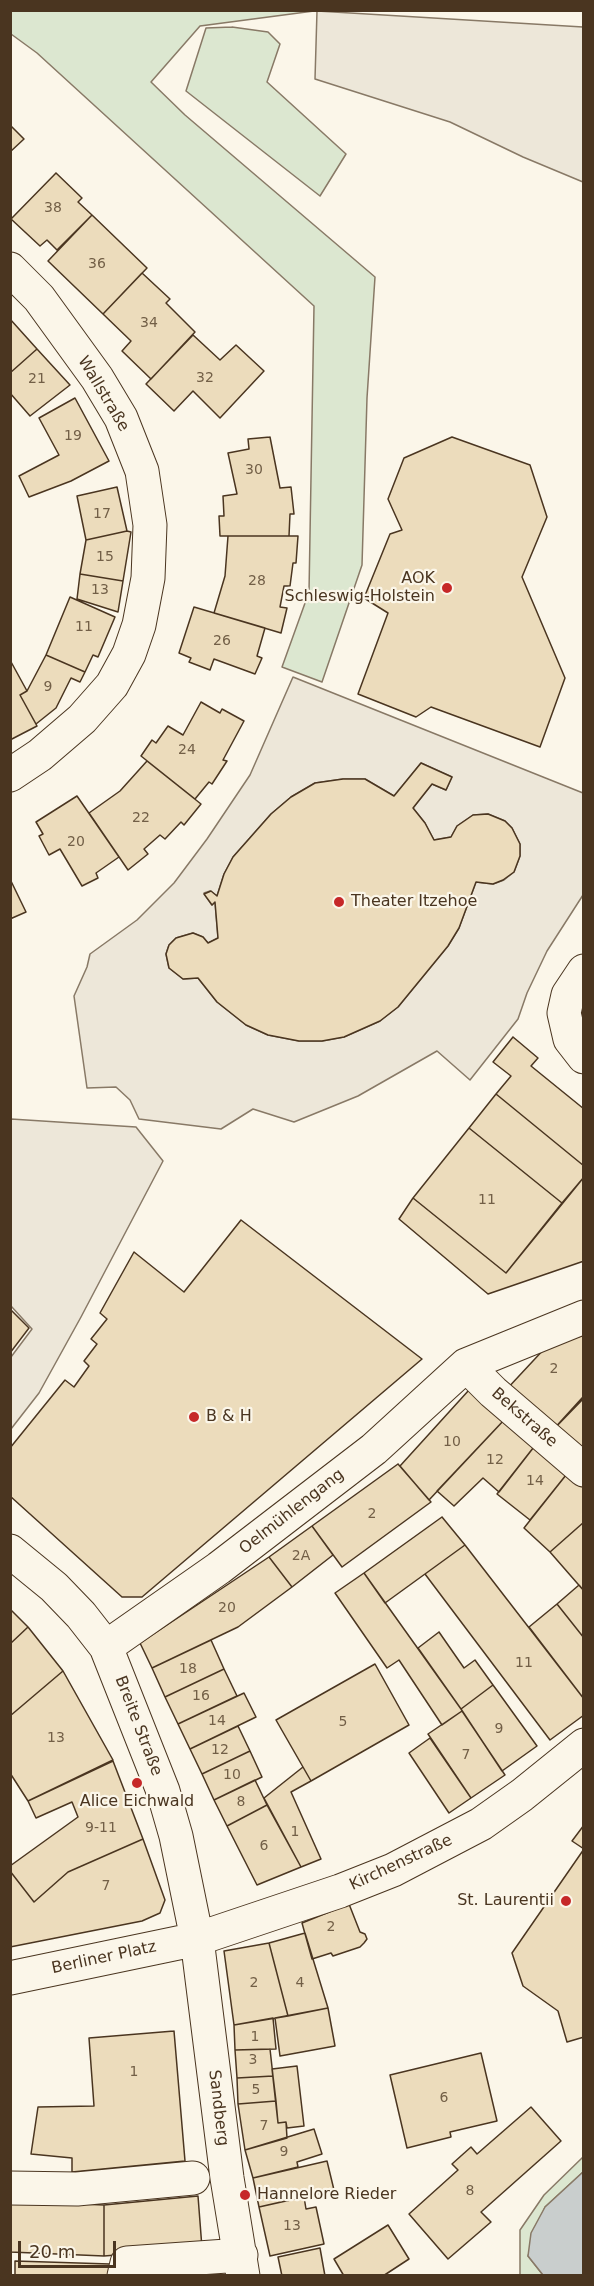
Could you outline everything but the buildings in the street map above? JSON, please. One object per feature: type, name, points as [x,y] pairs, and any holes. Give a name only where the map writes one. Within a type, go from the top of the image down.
[{"type":"street","name":"Wallstraße","points":[[10,269],[39,298],[97,378],[121,418],[142,471],[150,525],[148,578],[139,625],[129,654],[112,685],[82,719],[40,755],[10,775]]},
{"type":"street","points":[[584,971],[568,995],[564,1013],[570,1039],[584,1057]]},
{"type":"street","points":[[466,1365],[584,1317]]},
{"type":"street","name":"Bekstraße","points":[[466,1365],[493,1392],[584,1470]]},
{"type":"street","name":"Oelmühlengang","points":[[106,1647],[219,1568],[374,1449],[466,1365]]},
{"type":"street","name":"Breite Straße","points":[[10,1551],[54,1587],[106,1647],[163,1791],[176,1836],[197,1939]]},
{"type":"street","name":"Kirchenstraße","points":[[197,1939],[340,1891],[393,1870],[438,1848],[481,1824],[522,1795],[584,1745]]},
{"type":"street","name":"Berliner Platz","points":[[10,1977],[197,1939]]},
{"type":"street","name":"Sandberg","points":[[197,1939],[227,2178],[242,2266]]},
{"type":"street","points":[[10,2188],[77,2189],[193,2178]]},
{"type":"street","points":[[124,2276],[127,2263],[242,2266]]},
{"type":"green space","points":[[11,10],[314,11],[200,26],[151,82],[185,115],[375,277],[367,398],[362,565],[322,682],[282,667],[309,592],[314,306],[37,53],[11,34]]},
{"type":"green space","points":[[232,27],[268,32],[280,44],[267,82],[346,154],[320,196],[186,91],[206,28]]},
{"type":"green space","points":[[583,2157],[583,2172],[545,2207],[528,2256],[543,2275],[520,2276],[520,2230],[544,2195]]},
{"type":"shaded area","points":[[317,11],[583,27],[583,182],[523,157],[450,122],[315,79]]},
{"type":"shaded area","points":[[293,677],[583,793],[583,895],[547,951],[527,993],[518,1019],[470,1080],[437,1051],[358,1096],[294,1122],[253,1109],[221,1129],[139,1119],[130,1100],[116,1087],[87,1088],[74,996],[87,967],[90,954],[137,920],[174,883],[250,775]],"holes":[[[421,763],[452,777],[446,790],[432,784],[413,808],[425,823],[434,840],[451,837],[457,826],[473,815],[488,814],[505,821],[512,828],[520,844],[520,856],[514,872],[504,880],[493,884],[476,882],[459,928],[448,946],[398,1007],[380,1021],[344,1037],[322,1041],[299,1041],[268,1035],[246,1025],[217,1002],[198,978],[183,979],[169,968],[166,954],[169,945],[176,938],[193,933],[203,937],[208,943],[218,938],[215,902],[212,905],[204,893],[210,891],[217,896],[224,874],[233,857],[271,814],[291,797],[315,783],[343,779],[365,779],[394,796]]]},
{"type":"shaded area","points":[[11,1119],[136,1127],[163,1161],[39,1393],[11,1429],[11,1357],[32,1329],[11,1306]]},
{"type":"shaded area","points":[[583,2172],[583,2275],[543,2275],[528,2256],[531,2233],[545,2207]]},
{"type":"place","name":"AOK Schleswig-Holstein","points":[[447,588]]},
{"type":"place","name":"Theater Itzehoe","points":[[339,902]]},
{"type":"place","name":"B & H","points":[[194,1417]]},
{"type":"place","name":"Alice Eichwald","points":[[137,1783]]},
{"type":"place","name":"St. Laurentii","points":[[566,1901]]},
{"type":"place","name":"Hannelore Rieder","points":[[245,2195]]}]
